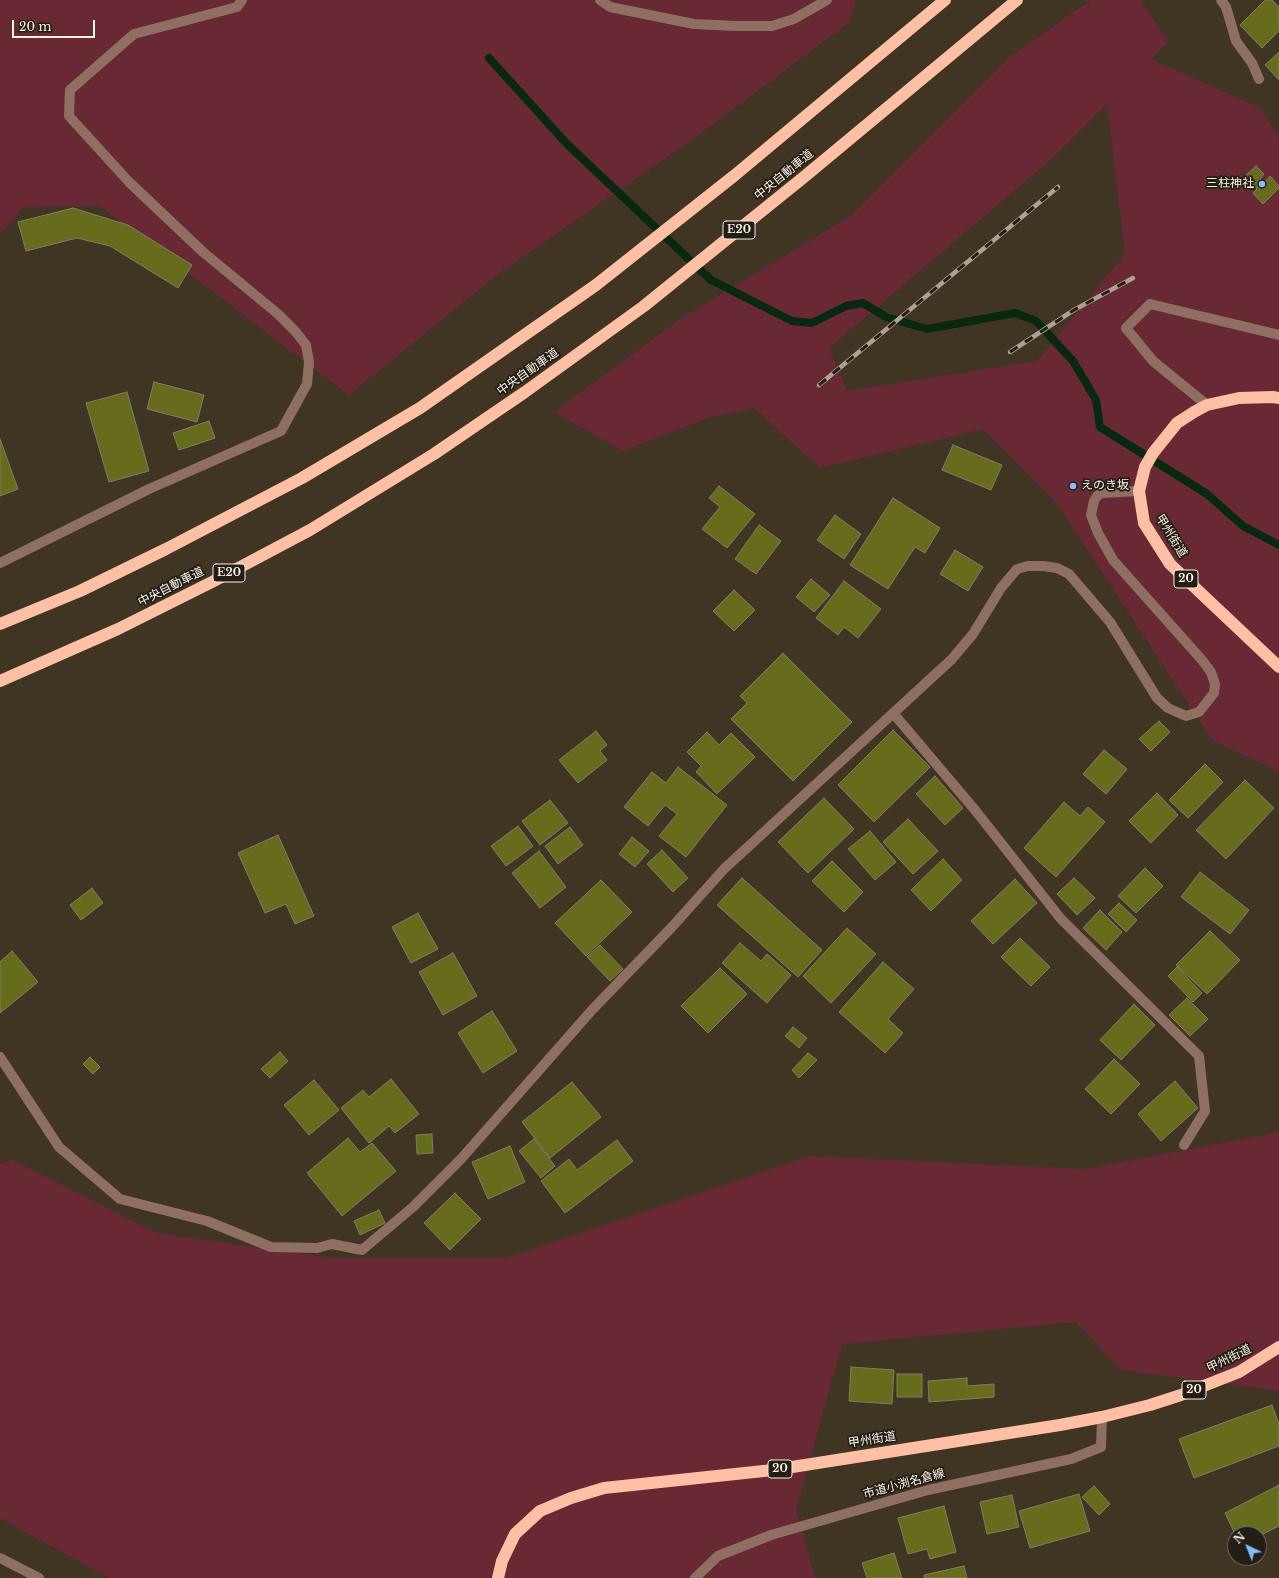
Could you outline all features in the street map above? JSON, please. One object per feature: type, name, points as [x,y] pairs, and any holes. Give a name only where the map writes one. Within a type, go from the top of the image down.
[{"type":"highway","points":[[0,624],[80,591],[172,546],[302,478],[420,408],[596,284],[735,175],[945,0]]},
{"type":"highway","name":"中央自動車道","points":[[0,681],[118,629],[212,582],[310,530],[448,444],[525,392],[644,306],[804,177],[1017,0]]},
{"type":"highway","name":"甲州街道","points":[[1279,398],[1239,398],[1207,405],[1194,412],[1178,423],[1161,443],[1145,467],[1139,491],[1144,523],[1170,564],[1279,667]]},
{"type":"highway","name":"甲州街道","points":[[498,1578],[502,1561],[515,1534],[540,1511],[571,1498],[604,1488],[773,1470],[1060,1425],[1150,1405],[1189,1392],[1239,1372],[1279,1347]]},
{"type":"street","points":[[0,562],[149,489],[281,431],[307,384],[309,362],[306,345],[295,331],[278,314],[203,252],[129,182],[69,116],[70,90],[134,34],[237,7],[242,0]]},
{"type":"street","points":[[600,0],[610,7],[694,24],[772,26],[794,19],[827,0]]},
{"type":"street","points":[[1221,0],[1226,7],[1236,41],[1252,63],[1259,79]]},
{"type":"street","points":[[1207,405],[1153,361],[1126,328],[1150,304],[1279,335]]},
{"type":"street","points":[[0,1057],[59,1147],[120,1199],[207,1221],[271,1247],[317,1248],[332,1244],[362,1250],[413,1207],[461,1159],[592,1010],[672,927],[724,869],[952,659],[973,634],[1001,588],[1017,569],[1028,566],[1043,566],[1057,568],[1069,574],[1110,622],[1156,698],[1168,708],[1186,716],[1199,712],[1214,693],[1215,684],[1211,672],[1113,560],[1098,533],[1091,515],[1094,501],[1097,496],[1102,493],[1139,491]]},
{"type":"street","points":[[892,713],[975,810],[1061,919],[1199,1056],[1205,1111],[1184,1145]]},
{"type":"street","name":"市道小渕名倉線","points":[[695,1578],[718,1556],[771,1535],[928,1490],[1071,1459],[1102,1447],[1102,1416]]},
{"type":"street","points":[[0,1558],[39,1578]]},
{"type":"shaded area","points":[[0,0],[857,0],[847,24],[686,144],[501,272],[349,395],[100,206],[23,207],[0,234]]},
{"type":"shaded area","points":[[1091,0],[1141,0],[1168,42],[1151,59],[1260,108],[1279,138],[1279,772],[1212,740],[1058,505],[983,429],[820,468],[754,408],[708,418],[623,451],[554,412],[677,321],[851,216],[1009,58]],"holes":[[[1107,104],[1125,254],[1037,361],[847,391],[829,348],[1054,157]]]},
{"type":"shaded area","points":[[1279,1132],[1279,1391],[1121,1370],[1076,1322],[842,1344],[796,1510],[815,1578],[109,1578],[0,1518],[0,1164],[13,1160],[156,1233],[331,1258],[506,1258],[810,1156],[1087,1169]]},
{"type":"building","points":[[1265,0],[1272,0],[1279,7],[1279,31],[1262,48],[1240,25]]},
{"type":"building","points":[[1279,52],[1279,80],[1265,65]]},
{"type":"building","name":"三柱神社","points":[[1256,166],[1264,174],[1260,179],[1264,183],[1270,176],[1279,186],[1279,188],[1263,204],[1253,193],[1257,189],[1254,185],[1250,188],[1242,179]]},
{"type":"building","points":[[73,208],[128,225],[192,265],[178,288],[110,246],[77,238],[26,251],[18,222]]},
{"type":"building","points":[[154,382],[204,395],[197,422],[147,409]]},
{"type":"building","points":[[127,392],[149,471],[109,482],[86,403]]},
{"type":"building","points":[[209,421],[215,438],[179,450],[173,433]]},
{"type":"building","points":[[0,439],[18,489],[0,496]]},
{"type":"building","points":[[953,445],[1002,465],[991,490],[942,470]]},
{"type":"building","points":[[719,486],[755,514],[727,548],[702,529],[720,507],[709,498]]},
{"type":"building","points":[[893,498],[940,528],[925,553],[915,547],[888,589],[850,565]]},
{"type":"building","points":[[835,515],[861,534],[844,559],[817,540]]},
{"type":"building","points":[[759,525],[781,541],[756,574],[735,559]]},
{"type":"building","points":[[955,550],[983,567],[968,591],[940,574]]},
{"type":"building","points":[[811,579],[830,595],[814,612],[796,597]]},
{"type":"building","points":[[844,581],[881,609],[858,638],[844,627],[838,635],[816,618]]},
{"type":"building","points":[[734,590],[755,610],[734,631],[713,611]]},
{"type":"building","points":[[783,653],[852,722],[793,781],[731,719],[747,703],[740,696]]},
{"type":"building","points":[[1159,721],[1170,732],[1151,751],[1139,739]]},
{"type":"building","points":[[893,730],[930,767],[874,822],[838,785]]},
{"type":"building","points":[[596,731],[607,745],[600,751],[607,760],[578,783],[559,760]]},
{"type":"building","points":[[707,732],[719,745],[731,733],[755,757],[717,794],[696,772],[701,766],[687,752]]},
{"type":"building","points":[[1104,750],[1127,769],[1106,794],[1083,774]]},
{"type":"building","points":[[1205,764],[1223,782],[1188,818],[1169,800]]},
{"type":"building","points":[[678,767],[727,805],[686,857],[659,836],[677,814],[665,805],[648,826],[624,807],[652,772],[666,783]]},
{"type":"building","points":[[935,776],[963,808],[945,825],[916,794]]},
{"type":"building","points":[[1245,780],[1274,808],[1226,859],[1196,830]]},
{"type":"building","points":[[1157,793],[1178,815],[1151,843],[1129,821]]},
{"type":"building","points":[[824,798],[854,829],[808,873],[778,842]]},
{"type":"building","points":[[550,800],[568,823],[540,845],[522,821]]},
{"type":"building","points":[[1064,802],[1080,816],[1088,807],[1105,822],[1056,877],[1024,848]]},
{"type":"building","points":[[908,819],[938,851],[913,874],[883,842]]},
{"type":"building","points":[[518,826],[533,846],[506,866],[491,846]]},
{"type":"building","points":[[570,827],[583,845],[558,864],[545,846]]},
{"type":"building","points":[[870,831],[896,862],[875,880],[848,849]]},
{"type":"building","points":[[278,835],[314,916],[295,924],[286,904],[265,913],[238,853]]},
{"type":"building","points":[[632,837],[649,851],[635,867],[619,854]]},
{"type":"building","points":[[662,850],[688,878],[673,892],[647,864]]},
{"type":"building","points":[[539,851],[566,887],[540,908],[512,873]]},
{"type":"building","points":[[943,859],[962,880],[931,911],[911,890]]},
{"type":"building","points":[[832,861],[863,892],[844,912],[812,881]]},
{"type":"building","points":[[1145,868],[1163,886],[1136,913],[1118,896]]},
{"type":"building","points":[[1200,872],[1249,910],[1230,934],[1181,897]]},
{"type":"building","points":[[742,878],[822,950],[798,977],[717,905]]},
{"type":"building","points":[[1074,878],[1095,898],[1077,915],[1057,894]]},
{"type":"building","points":[[1015,879],[1037,903],[993,944],[971,921]]},
{"type":"building","points":[[601,880],[632,912],[586,956],[555,923]]},
{"type":"building","points":[[92,888],[103,903],[81,920],[70,905]]},
{"type":"building","points":[[1119,903],[1137,920],[1126,932],[1108,914]]},
{"type":"building","points":[[1100,910],[1122,932],[1106,950],[1083,928]]},
{"type":"building","points":[[418,913],[438,949],[411,963],[392,927]]},
{"type":"building","points":[[847,928],[876,954],[831,1003],[803,976]]},
{"type":"building","points":[[1210,931],[1240,960],[1207,994],[1176,965]]},
{"type":"building","points":[[1020,938],[1050,967],[1031,986],[1001,957]]},
{"type":"building","points":[[740,943],[761,961],[767,954],[791,975],[767,1003],[722,963]]},
{"type":"building","points":[[600,945],[623,969],[610,981],[587,957]]},
{"type":"building","points":[[12,951],[38,982],[0,1013],[0,962]]},
{"type":"building","points":[[453,953],[477,996],[443,1015],[419,972]]},
{"type":"building","points":[[883,962],[914,989],[888,1019],[903,1033],[885,1053],[839,1012]]},
{"type":"building","points":[[1177,967],[1202,993],[1193,1002],[1168,976]]},
{"type":"building","points":[[720,968],[747,994],[708,1033],[681,1006]]},
{"type":"building","points":[[1187,998],[1208,1019],[1190,1036],[1169,1015]]},
{"type":"building","points":[[1134,1004],[1155,1025],[1121,1060],[1100,1040]]},
{"type":"building","points":[[492,1011],[517,1051],[483,1073],[458,1033]]},
{"type":"building","points":[[793,1027],[807,1038],[799,1048],[785,1036]]},
{"type":"building","points":[[280,1052],[288,1061],[270,1078],[261,1069]]},
{"type":"building","points":[[808,1053],[817,1060],[799,1078],[792,1070]]},
{"type":"building","points":[[90,1057],[100,1067],[93,1074],[83,1064]]},
{"type":"building","points":[[1114,1059],[1140,1084],[1111,1114],[1085,1089]]},
{"type":"building","points":[[391,1079],[419,1114],[395,1133],[389,1126],[369,1143],[341,1108],[363,1090],[369,1097]]},
{"type":"building","points":[[314,1080],[339,1110],[309,1135],[284,1105]]},
{"type":"building","points":[[1175,1081],[1198,1108],[1161,1141],[1138,1114]]},
{"type":"building","points":[[572,1082],[601,1117],[550,1158],[522,1122]]},
{"type":"building","points":[[432,1134],[433,1153],[417,1154],[416,1135]]},
{"type":"building","points":[[348,1138],[360,1152],[372,1143],[396,1171],[342,1216],[307,1173]]},
{"type":"building","points":[[534,1139],[555,1166],[541,1178],[519,1151]]},
{"type":"building","points":[[617,1140],[633,1161],[565,1213],[541,1181],[569,1159],[577,1170]]},
{"type":"building","points":[[510,1146],[525,1182],[488,1199],[472,1162]]},
{"type":"building","points":[[455,1193],[481,1219],[450,1250],[424,1223]]},
{"type":"building","points":[[379,1210],[385,1223],[360,1235],[354,1221]]},
{"type":"building","points":[[851,1367],[894,1370],[892,1404],[849,1401]]},
{"type":"building","points":[[897,1374],[922,1374],[922,1397],[897,1397]]},
{"type":"building","points":[[967,1378],[967,1386],[994,1384],[994,1397],[929,1402],[928,1381]]},
{"type":"building","points":[[1272,1405],[1279,1424],[1279,1446],[1194,1478],[1179,1439]]},
{"type":"building","points":[[1279,1485],[1279,1526],[1267,1532],[1267,1526],[1231,1526],[1225,1513]]},
{"type":"building","points":[[1094,1486],[1110,1504],[1099,1515],[1082,1497]]},
{"type":"building","points":[[1079,1494],[1090,1531],[1030,1548],[1019,1511]]},
{"type":"building","points":[[1012,1495],[1019,1527],[987,1534],[980,1502]]},
{"type":"building","points":[[944,1506],[956,1552],[930,1559],[927,1549],[908,1554],[898,1518]]},
{"type":"building","points":[[894,1553],[902,1578],[867,1578],[862,1563]]},
{"type":"building","points":[[964,1566],[967,1578],[924,1578],[924,1575]]},
{"type":"waterway","points":[[489,58],[567,144],[711,280],[792,321],[812,323],[846,306],[863,303],[886,317],[927,329],[1015,313],[1036,321],[1073,361],[1096,400],[1100,427],[1207,494],[1243,526],[1279,545]]},
{"type":"railway","points":[[819,385],[1058,187]]},
{"type":"railway","points":[[1010,352],[1074,310],[1133,278]]},
{"type":"place","name":"三柱神社","points":[[1262,184]]},
{"type":"place","name":"えのき坂","points":[[1073,486]]}]
